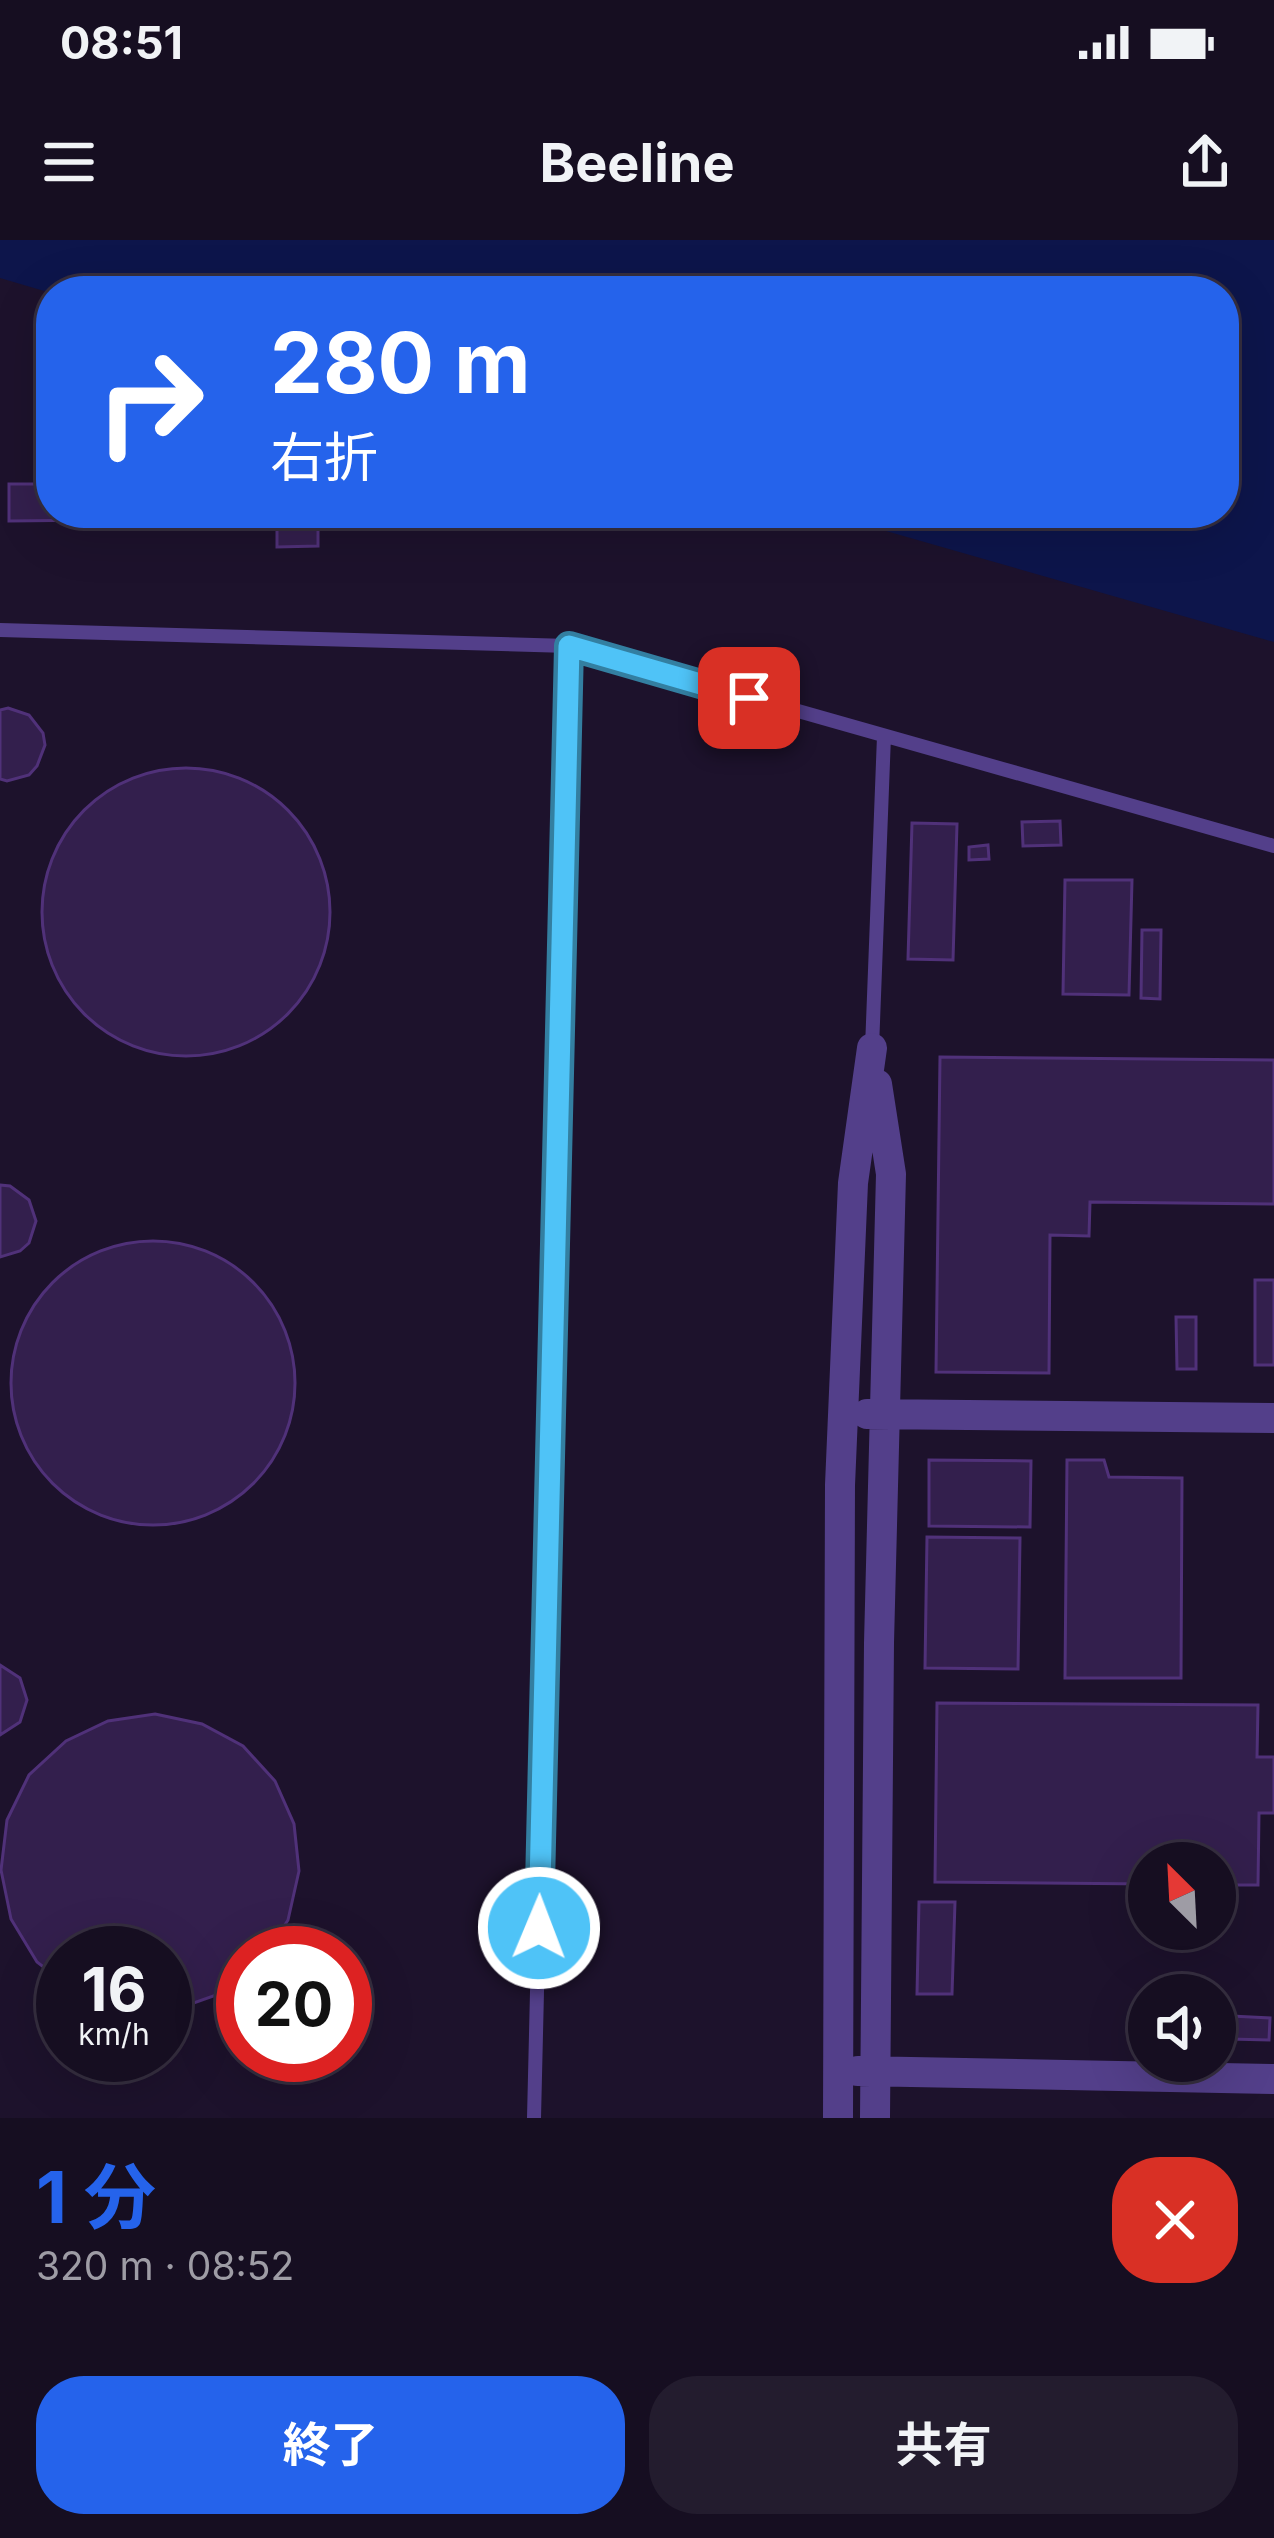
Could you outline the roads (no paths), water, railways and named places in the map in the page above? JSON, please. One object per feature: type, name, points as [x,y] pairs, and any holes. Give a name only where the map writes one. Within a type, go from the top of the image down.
[{"type":"street","points":[[838,2118],[843,1414],[853,1183],[872,1048]]},
{"type":"street","points":[[872,1048],[891,1174],[883,1414],[875,2118]]},
{"type":"street","points":[[843,1414],[1274,1418]]},
{"type":"street","points":[[840,2071],[1274,2079]]},
{"type":"lane","points":[[0,630],[569,646],[1274,846]]},
{"type":"lane","points":[[534,2118],[569,646]]},
{"type":"lane","points":[[872,1048],[884,736]]}]
